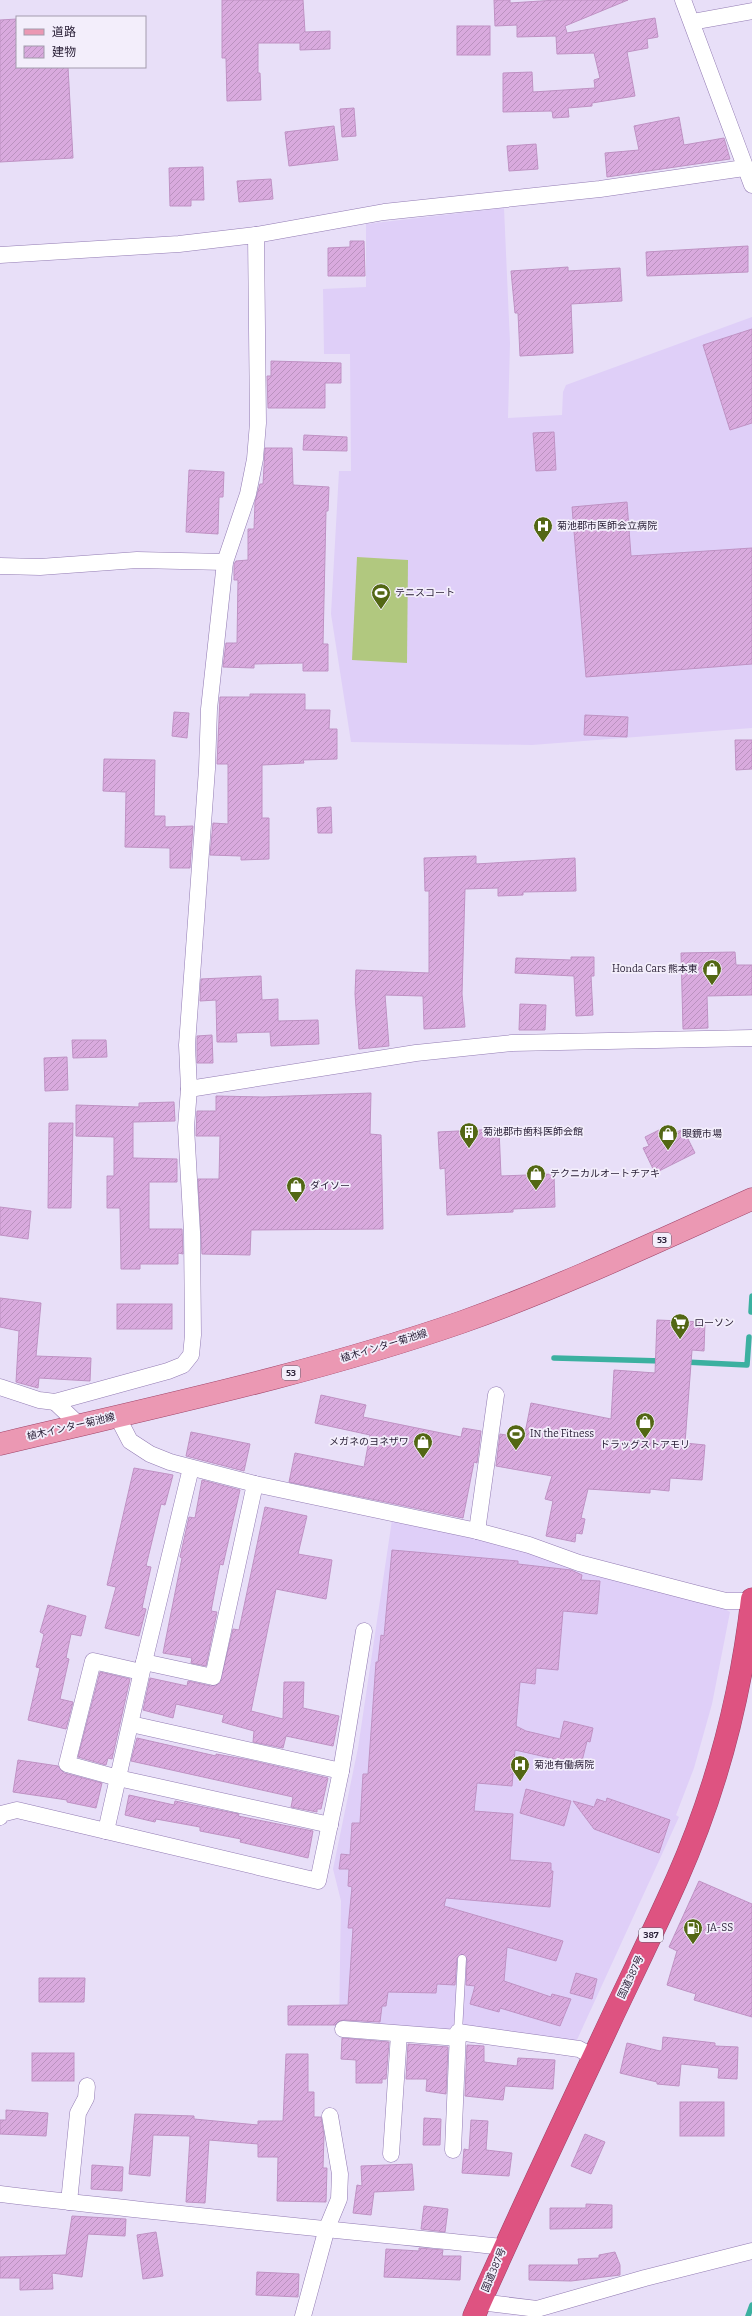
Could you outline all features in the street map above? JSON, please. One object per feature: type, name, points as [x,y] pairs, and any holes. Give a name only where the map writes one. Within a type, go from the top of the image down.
[{"type":"highway","name":"国道387号","points":[[477,2309],[504,2247],[677,1878],[703,1812],[727,1738],[743,1662],[752,1601]]},
{"type":"main road","name":"植木インター菊池線","points":[[0,1444],[292,1373],[462,1322],[575,1278],[752,1199]]},
{"type":"street","points":[[683,0],[744,168],[752,184]]},
{"type":"street","points":[[692,22],[752,11]]},
{"type":"street","points":[[0,255],[179,244],[256,235],[384,212],[600,189],[744,168]]},
{"type":"street","points":[[0,1387],[39,1400],[55,1402],[168,1371],[183,1364],[191,1355],[193,1335],[192,1232],[186,1127],[189,1089],[187,1045],[209,709],[225,562],[248,494],[258,423],[256,235]]},
{"type":"street","points":[[0,566],[40,567],[137,560],[225,562]]},
{"type":"street","points":[[189,1089],[416,1053],[512,1043],[752,1038]]},
{"type":"street","points":[[477,1531],[496,1395]]},
{"type":"street","points":[[55,1402],[79,1425]]},
{"type":"street","points":[[117,1416],[130,1441],[150,1454],[191,1468],[255,1484],[477,1531],[529,1545],[579,1562],[698,1594],[726,1600],[752,1601]]},
{"type":"street","points":[[106,1831],[131,1724],[142,1668],[191,1468]]},
{"type":"street","points":[[255,1484],[213,1677],[93,1661],[67,1764],[118,1778],[330,1825]]},
{"type":"street","points":[[0,1817],[1,1814],[17,1810],[318,1881],[341,1771],[364,1631]]},
{"type":"street","points":[[131,1724],[341,1771]]},
{"type":"street","points":[[343,2029],[398,2034],[458,2035],[579,2049],[594,2057]]},
{"type":"street","points":[[391,2154],[398,2034]]},
{"type":"street","points":[[453,2150],[458,2035]]},
{"type":"street","points":[[69,2202],[78,2112],[86,2098],[88,2086]]},
{"type":"street","points":[[303,2316],[327,2228],[339,2199],[340,2174],[330,2116]]},
{"type":"street","points":[[0,2194],[243,2222],[327,2228],[504,2247]]},
{"type":"street","points":[[477,2309],[537,2309],[645,2278],[752,2251]]},
{"type":"lane","points":[[458,2035],[462,1960]]},
{"type":"shaded area","name":"菊池郡市医師会立病院","points":[[504,208],[510,343],[508,418],[562,415],[563,392],[566,385],[752,317],[752,728],[532,745],[351,742],[331,614],[339,471],[351,471],[350,354],[324,354],[323,289],[366,287],[366,224]]},
{"type":"shaded area","name":"菊池有働病院","points":[[392,1520],[497,1544],[723,1608],[730,1612],[712,1704],[694,1768],[676,1815],[679,1817],[576,2042],[339,2026],[341,1901],[333,1869],[358,1748]]},
{"type":"green space","name":"テニスコート","points":[[357,557],[408,560],[407,663],[352,660]]},
{"type":"building","points":[[222,0],[303,0],[305,32],[330,31],[330,49],[300,50],[300,43],[258,43],[258,73],[260,73],[261,100],[227,101],[226,58],[222,58]]},
{"type":"building","points":[[494,0],[510,0],[510,3],[556,0],[628,0],[565,26],[567,33],[655,18],[658,37],[647,39],[648,48],[627,52],[635,96],[592,103],[592,106],[568,108],[569,117],[553,118],[552,111],[503,112],[503,73],[532,72],[533,92],[595,88],[594,80],[600,78],[594,53],[557,54],[556,36],[517,37],[517,25],[495,26]]},
{"type":"building","points":[[16,19],[16,68],[68,68],[73,158],[0,162],[0,20]]},
{"type":"building","points":[[457,26],[490,26],[490,55],[457,55]]},
{"type":"building","points":[[354,108],[356,136],[342,137],[340,109]]},
{"type":"building","points":[[679,117],[684,145],[724,138],[730,159],[607,177],[605,153],[639,150],[634,126]]},
{"type":"building","points":[[334,126],[338,160],[289,166],[285,132]]},
{"type":"building","points":[[536,144],[538,169],[509,171],[507,146]]},
{"type":"building","points":[[203,167],[204,200],[191,200],[191,206],[170,206],[169,168]]},
{"type":"building","points":[[271,179],[273,199],[239,202],[237,181]]},
{"type":"building","points":[[350,241],[364,241],[365,276],[328,276],[328,248],[350,247]]},
{"type":"building","points":[[748,246],[748,272],[647,276],[646,252]]},
{"type":"building","points":[[568,267],[568,271],[620,268],[622,301],[571,304],[573,353],[520,356],[518,313],[515,313],[511,271]]},
{"type":"building","points":[[752,329],[752,423],[730,430],[703,345]]},
{"type":"building","points":[[271,361],[341,363],[341,383],[325,383],[325,408],[268,408],[267,376],[271,376]]},
{"type":"building","points":[[554,432],[556,470],[536,471],[533,433]]},
{"type":"building","points":[[304,435],[347,437],[347,451],[303,450]]},
{"type":"building","points":[[265,448],[292,448],[293,485],[329,487],[328,511],[326,511],[323,644],[328,644],[328,671],[303,671],[303,663],[254,664],[254,668],[223,667],[226,643],[237,643],[238,580],[234,580],[234,564],[236,561],[248,560],[248,529],[254,529],[255,502],[260,484],[263,484]]},
{"type":"building","points":[[189,470],[224,472],[223,497],[219,497],[218,534],[186,532]]},
{"type":"building","points":[[627,502],[631,556],[752,548],[752,664],[586,677],[572,507]]},
{"type":"building","points":[[250,694],[305,694],[305,710],[330,710],[329,729],[337,729],[337,759],[303,760],[304,763],[262,765],[262,818],[269,818],[269,859],[241,860],[241,856],[210,855],[213,823],[228,824],[228,764],[217,764],[220,697],[250,697]]},
{"type":"building","points":[[174,712],[189,713],[187,738],[172,736]]},
{"type":"building","points":[[585,715],[628,717],[627,737],[584,735]]},
{"type":"building","points":[[735,740],[752,740],[752,769],[736,770]]},
{"type":"building","points":[[104,759],[155,760],[154,816],[165,816],[165,827],[193,826],[190,868],[170,868],[170,848],[125,847],[126,792],[103,791]]},
{"type":"building","points":[[331,807],[332,833],[318,833],[317,808]]},
{"type":"building","points":[[476,856],[476,864],[575,858],[576,891],[523,892],[523,895],[498,896],[498,888],[465,889],[462,994],[465,1027],[424,1029],[423,996],[385,995],[389,1046],[359,1049],[355,994],[356,970],[429,973],[429,891],[425,891],[424,858]]},
{"type":"building","points":[[735,952],[736,965],[752,965],[752,995],[707,996],[708,1028],[683,1029],[681,953]]},
{"type":"building","points":[[571,957],[594,957],[594,976],[591,976],[593,1015],[576,1016],[574,976],[515,973],[516,958],[571,960]]},
{"type":"building","points":[[261,976],[262,1000],[278,999],[278,1021],[318,1020],[319,1044],[271,1046],[270,1032],[236,1033],[237,1042],[217,1042],[216,1000],[200,1001],[201,979]]},
{"type":"building","points":[[520,1004],[546,1005],[545,1030],[519,1030]]},
{"type":"building","points":[[212,1035],[213,1063],[197,1063],[197,1036]]},
{"type":"building","points":[[72,1040],[106,1040],[107,1057],[73,1058]]},
{"type":"building","points":[[67,1057],[68,1090],[45,1091],[44,1058]]},
{"type":"building","points":[[371,1093],[370,1134],[381,1135],[383,1229],[251,1230],[250,1255],[202,1254],[198,1179],[219,1179],[220,1136],[196,1136],[197,1111],[216,1111],[216,1096],[263,1097]]},
{"type":"building","points":[[174,1102],[175,1121],[133,1122],[133,1158],[177,1159],[177,1182],[149,1182],[149,1229],[182,1229],[183,1254],[178,1253],[178,1264],[140,1264],[140,1269],[121,1269],[120,1208],[107,1208],[107,1176],[114,1176],[114,1137],[76,1136],[76,1105],[139,1107],[139,1103]]},
{"type":"building","points":[[49,1123],[73,1123],[71,1208],[48,1208]]},
{"type":"building","points":[[499,1129],[501,1176],[554,1174],[555,1207],[513,1209],[513,1212],[447,1215],[445,1168],[440,1169],[438,1132]]},
{"type":"building","points":[[683,1129],[695,1153],[655,1173],[643,1148],[649,1146],[645,1137],[659,1130],[663,1139]]},
{"type":"building","points":[[0,1207],[31,1211],[28,1239],[0,1235]]},
{"type":"building","points":[[0,1298],[41,1303],[36,1356],[91,1358],[90,1381],[39,1378],[38,1388],[16,1382],[19,1331],[0,1327]]},
{"type":"building","points":[[117,1304],[172,1304],[172,1329],[117,1329]]},
{"type":"building","points":[[657,1320],[705,1322],[704,1351],[692,1350],[685,1443],[705,1445],[702,1480],[670,1478],[669,1491],[650,1489],[650,1493],[588,1489],[581,1518],[585,1519],[582,1534],[576,1533],[575,1542],[546,1536],[553,1501],[545,1499],[552,1476],[496,1466],[500,1434],[524,1438],[531,1403],[611,1419],[614,1370],[655,1373]]},
{"type":"building","points":[[321,1395],[366,1405],[363,1417],[461,1437],[463,1428],[481,1431],[477,1463],[474,1462],[463,1518],[289,1482],[295,1453],[364,1467],[370,1435],[315,1423]]},
{"type":"building","points":[[191,1432],[250,1444],[244,1471],[186,1456]]},
{"type":"building","points":[[134,1468],[173,1475],[165,1505],[161,1504],[146,1566],[151,1567],[142,1608],[146,1609],[139,1636],[105,1628],[116,1587],[107,1585]]},
{"type":"building","points":[[202,1480],[240,1490],[223,1565],[220,1564],[211,1611],[217,1612],[206,1666],[191,1663],[192,1658],[163,1653],[182,1558],[180,1557],[189,1517],[195,1518]]},
{"type":"building","points":[[265,1507],[307,1516],[298,1554],[332,1560],[326,1599],[276,1589],[251,1711],[283,1719],[284,1682],[304,1682],[303,1708],[339,1716],[333,1746],[286,1736],[283,1748],[253,1742],[254,1731],[222,1722],[224,1715],[176,1704],[173,1718],[143,1710],[150,1678],[187,1686],[188,1681],[211,1686],[220,1683],[233,1629],[239,1630]]},
{"type":"building","points":[[392,1550],[518,1561],[518,1564],[571,1570],[582,1575],[581,1580],[600,1581],[597,1614],[563,1611],[558,1670],[536,1668],[535,1684],[520,1682],[516,1726],[526,1731],[560,1739],[564,1721],[593,1728],[590,1742],[587,1741],[581,1765],[515,1750],[512,1786],[477,1783],[474,1811],[513,1814],[510,1860],[551,1863],[551,1871],[553,1871],[550,1907],[446,1898],[444,1906],[563,1941],[556,1961],[507,1947],[504,1981],[551,1997],[552,1994],[571,1999],[560,2026],[500,2008],[499,2012],[470,2004],[475,1986],[466,1985],[467,1959],[462,1954],[457,1958],[455,1985],[437,1984],[436,1993],[388,1992],[386,2006],[382,2006],[380,2022],[344,2020],[339,2021],[335,2025],[288,2025],[288,2006],[348,2005],[353,1928],[348,1928],[352,1887],[348,1886],[349,1869],[339,1869],[341,1854],[350,1855],[352,1823],[360,1823],[363,1774],[368,1774],[376,1662],[378,1662],[381,1635],[384,1636]]},
{"type":"building","points":[[48,1605],[86,1616],[81,1636],[71,1634],[66,1658],[69,1659],[60,1699],[73,1702],[66,1729],[28,1720],[40,1668],[36,1667],[44,1634],[40,1632]]},
{"type":"building","points":[[100,1672],[130,1679],[112,1759],[108,1758],[106,1765],[78,1757]]},
{"type":"building","points":[[137,1738],[216,1756],[216,1754],[249,1760],[328,1778],[321,1809],[317,1809],[317,1812],[291,1807],[293,1797],[131,1761]]},
{"type":"building","points":[[18,1760],[58,1766],[64,1773],[102,1783],[96,1808],[67,1802],[67,1800],[13,1792]]},
{"type":"building","points":[[526,1789],[571,1801],[564,1826],[520,1813]]},
{"type":"building","points":[[129,1795],[174,1805],[175,1801],[239,1814],[238,1816],[313,1831],[308,1858],[240,1842],[241,1839],[200,1831],[200,1827],[156,1819],[155,1822],[125,1815]]},
{"type":"building","points":[[607,1798],[670,1820],[659,1853],[594,1829],[573,1801],[594,1807],[597,1799],[606,1802]]},
{"type":"building","points":[[699,1881],[752,1904],[752,2017],[694,2000],[696,1994],[667,1985],[677,1951],[669,1947]]},
{"type":"building","points":[[576,1973],[597,1979],[592,1999],[570,1993]]},
{"type":"building","points":[[39,1978],[85,1978],[84,2002],[39,2002]]},
{"type":"building","points":[[663,2037],[715,2043],[715,2046],[738,2047],[737,2079],[718,2078],[719,2068],[681,2064],[679,2086],[657,2084],[657,2082],[620,2073],[627,2043],[660,2051],[662,2050]]},
{"type":"building","points":[[342,2038],[389,2042],[386,2079],[382,2079],[382,2083],[356,2083],[356,2060],[341,2059]]},
{"type":"building","points":[[408,2044],[448,2047],[446,2094],[426,2091],[427,2079],[406,2079]]},
{"type":"building","points":[[467,2045],[484,2046],[484,2062],[517,2066],[518,2058],[555,2060],[553,2089],[505,2086],[503,2100],[465,2096]]},
{"type":"building","points":[[32,2053],[74,2053],[74,2081],[32,2081]]},
{"type":"building","points":[[286,2054],[308,2054],[308,2092],[314,2092],[314,2117],[321,2117],[324,2135],[323,2168],[327,2168],[326,2202],[277,2201],[278,2157],[258,2157],[258,2144],[209,2140],[205,2203],[186,2202],[190,2136],[153,2135],[150,2176],[129,2174],[135,2114],[194,2116],[194,2119],[258,2125],[258,2121],[283,2121]]},
{"type":"building","points":[[680,2102],[724,2102],[724,2136],[680,2136]]},
{"type":"building","points":[[6,2110],[48,2113],[46,2136],[0,2134],[0,2120],[6,2120]]},
{"type":"building","points":[[424,2118],[441,2119],[440,2145],[423,2145]]},
{"type":"building","points":[[471,2120],[488,2121],[486,2150],[512,2153],[509,2176],[462,2173],[464,2149],[469,2150]]},
{"type":"building","points":[[585,2134],[605,2142],[591,2174],[571,2166]]},
{"type":"building","points":[[412,2164],[414,2190],[374,2192],[371,2215],[353,2213],[357,2185],[362,2186],[361,2166]]},
{"type":"building","points":[[92,2165],[123,2167],[122,2191],[91,2189]]},
{"type":"building","points":[[586,2204],[612,2205],[612,2228],[550,2229],[550,2208],[586,2208]]},
{"type":"building","points":[[424,2206],[448,2209],[445,2232],[421,2229]]},
{"type":"building","points":[[72,2216],[126,2219],[125,2236],[88,2234],[82,2277],[52,2273],[53,2289],[20,2290],[20,2278],[0,2278],[0,2257],[66,2255]]},
{"type":"building","points":[[156,2232],[163,2276],[143,2279],[137,2235]]},
{"type":"building","points":[[419,2248],[443,2250],[442,2256],[461,2256],[460,2280],[384,2277],[386,2249],[419,2251]]},
{"type":"building","points":[[615,2252],[620,2265],[620,2275],[571,2281],[529,2280],[529,2265],[579,2265],[578,2259],[599,2258],[599,2255]]},
{"type":"building","points":[[257,2272],[299,2274],[298,2297],[256,2295]]},
{"type":"waterway","points":[[751,1312],[752,1296]]},
{"type":"waterway","points":[[685,1362],[747,1365],[749,1337]]},
{"type":"waterway","points":[[554,1358],[662,1361]]},
{"type":"waterway","points":[[748,2316],[752,2305]]},
{"type":"place","name":"菊池郡市医師会立病院","points":[[543,543]]},
{"type":"place","name":"テニスコート","points":[[381,610]]},
{"type":"place","name":"Honda Cars 熊本東","points":[[712,986]]},
{"type":"place","name":"菊池郡市歯科医師会館","points":[[469,1149]]},
{"type":"place","name":"眼鏡市場","points":[[668,1151]]},
{"type":"place","name":"テクニカルオートチアキ","points":[[536,1191]]},
{"type":"place","name":"ダイソー","points":[[296,1203]]},
{"type":"place","name":"ローソン","points":[[680,1340]]},
{"type":"place","name":"ドラッグストアモリ","points":[[645,1439]]},
{"type":"place","name":"IN the Fitness","points":[[516,1451]]},
{"type":"place","name":"メガネのヨネザワ","points":[[423,1459]]},
{"type":"place","name":"菊池有働病院","points":[[520,1782]]},
{"type":"place","name":"JA-SS","points":[[693,1945]]}]
